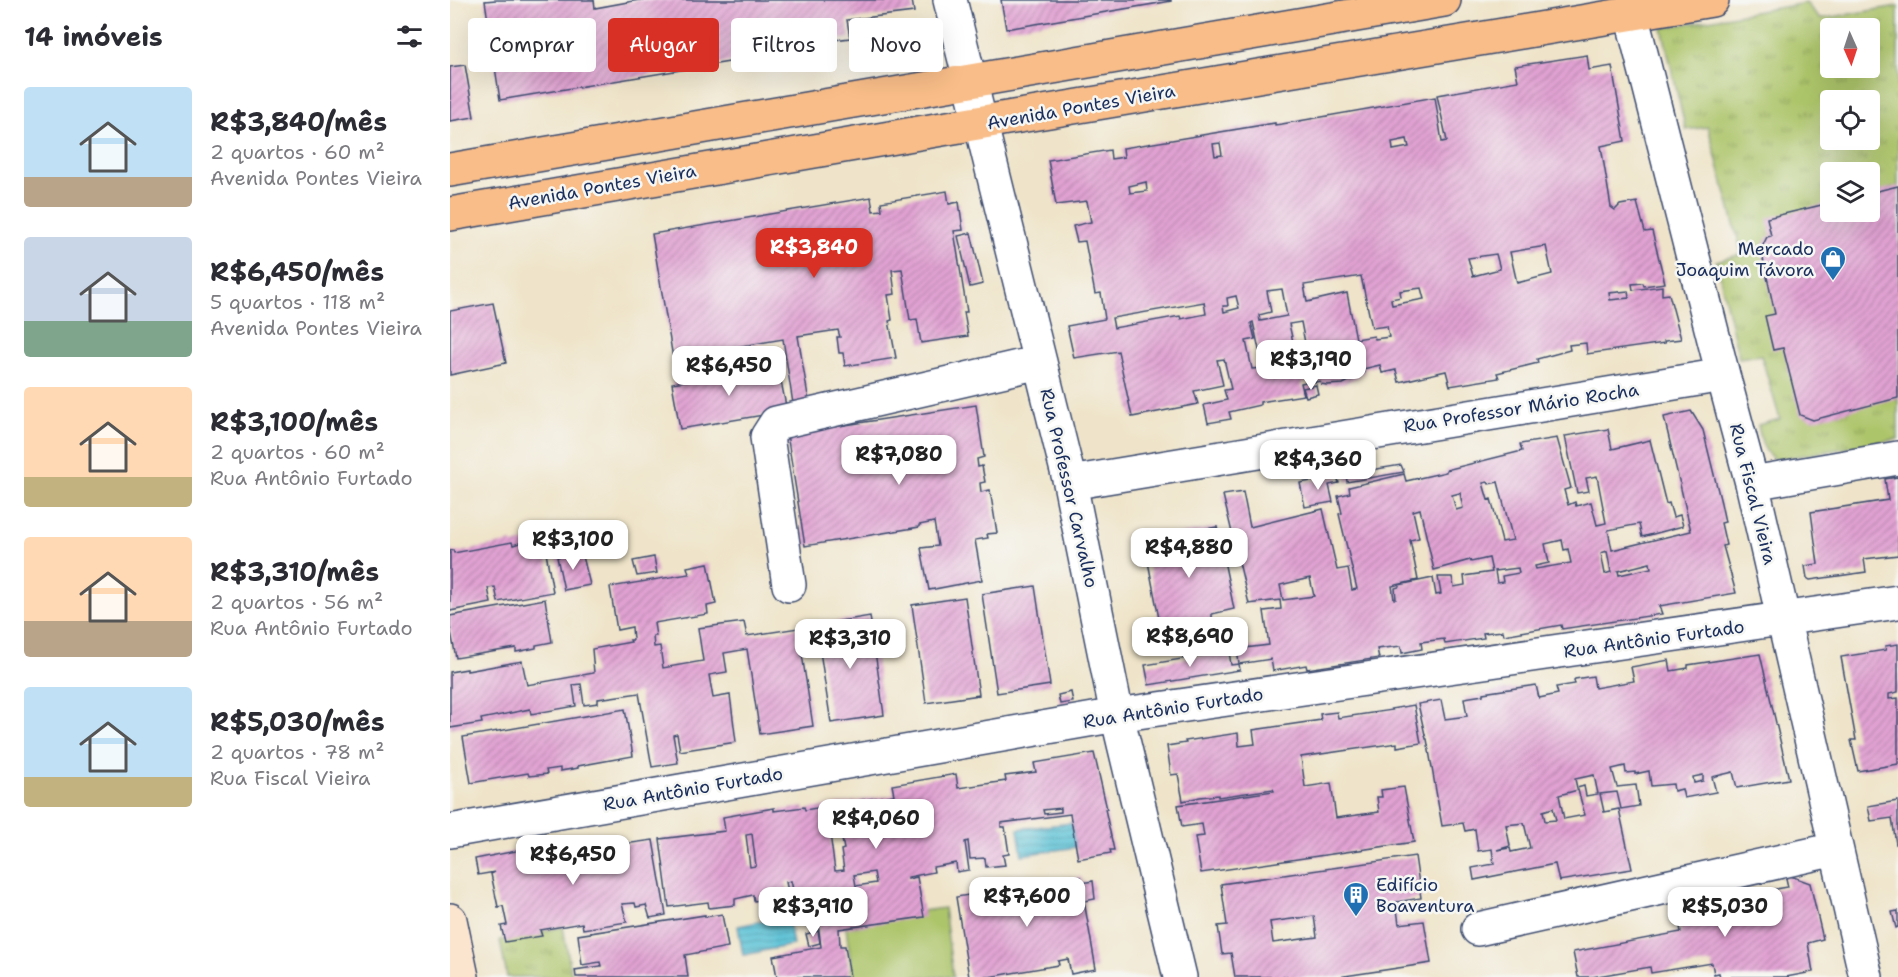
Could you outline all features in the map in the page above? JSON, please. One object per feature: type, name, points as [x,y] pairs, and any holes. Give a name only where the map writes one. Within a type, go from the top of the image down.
[{"type":"main road","points":[[450,170],[1444,0]]},
{"type":"main road","name":"Avenida Pontes Vieira","points":[[450,214],[1712,0]]},
{"type":"main road","points":[[450,920],[462,977]]},
{"type":"street","name":"Rua Professor Carvalho","points":[[950,0],[1071,483],[1118,715],[1180,977]]},
{"type":"street","name":"Rua Fiscal Vieira","points":[[1632,14],[1752,483],[1866,977]]},
{"type":"street","points":[[789,585],[767,437],[776,423],[1040,362]]},
{"type":"street","name":"Rua Professor Mário Rocha","points":[[1071,483],[1723,375]]},
{"type":"street","points":[[1752,483],[1898,458]]},
{"type":"street","name":"Rua Antônio Furtado","points":[[450,831],[1118,715],[1898,602]]},
{"type":"street","points":[[1478,929],[1836,849]]},
{"type":"green space","points":[[1806,3],[1820,19],[1820,78],[1880,78],[1880,18],[1826,18],[1898,6],[1898,439],[1776,460],[1765,449],[1758,425],[1780,419],[1761,355],[1739,358],[1716,261],[1742,254],[1708,127],[1686,130],[1662,28]]},
{"type":"green space","points":[[944,908],[953,977],[853,977],[845,921]]},
{"type":"green space","points":[[563,927],[572,977],[507,977],[500,940]]},
{"type":"water","points":[[1072,823],[1076,847],[1022,855],[1018,829]]},
{"type":"water","points":[[788,916],[793,945],[743,955],[738,926]]},
{"type":"building","points":[[594,0],[595,8],[639,0],[912,0],[914,12],[849,18],[847,20],[849,38],[837,40],[837,18],[731,18],[731,62],[719,64],[719,18],[608,18],[608,72],[669,72],[500,100],[496,72],[596,72],[596,18],[488,18],[485,1]]},
{"type":"building","points":[[1001,0],[1171,0],[1171,1],[1006,29]]},
{"type":"building","points":[[1587,55],[1589,70],[1612,66],[1625,141],[1601,146],[1611,207],[1615,210],[1620,205],[1637,202],[1645,232],[1652,231],[1665,283],[1644,286],[1643,283],[1632,284],[1633,290],[1662,286],[1662,295],[1669,294],[1681,339],[1587,354],[1586,343],[1569,345],[1570,350],[1537,359],[1538,363],[1497,373],[1499,378],[1450,386],[1446,371],[1399,382],[1396,370],[1382,373],[1380,365],[1363,369],[1364,373],[1358,373],[1359,376],[1343,384],[1327,385],[1321,384],[1320,381],[1315,382],[1315,380],[1301,383],[1304,395],[1260,402],[1260,405],[1229,412],[1231,419],[1208,423],[1204,405],[1227,400],[1224,390],[1231,389],[1224,359],[1217,360],[1223,385],[1194,391],[1198,404],[1132,417],[1118,351],[1074,358],[1067,326],[1105,319],[1101,293],[1095,294],[1085,241],[1077,242],[1073,226],[1091,222],[1087,201],[1056,205],[1048,160],[1110,150],[1111,159],[1124,157],[1123,148],[1275,123],[1275,125],[1282,124],[1435,97],[1442,142],[1447,141],[1437,95],[1518,81],[1515,66]],"holes":[[[1407,139],[1409,147],[1393,150],[1392,142]],[[1220,143],[1222,155],[1215,156],[1213,144]],[[1146,182],[1147,191],[1130,193],[1129,186]],[[1546,246],[1552,274],[1517,283],[1510,252]],[[1496,254],[1500,269],[1473,276],[1468,258]],[[1361,276],[1372,328],[1387,326],[1389,337],[1375,339],[1374,336],[1356,339],[1347,293],[1307,302],[1304,285]],[[1421,288],[1424,299],[1392,305],[1391,299],[1401,297],[1400,291]],[[1282,289],[1287,316],[1260,321],[1259,315],[1271,312],[1267,291]],[[1628,291],[1629,298],[1610,300],[1609,293]],[[1236,296],[1239,308],[1224,312],[1223,306],[1228,306],[1227,298]],[[1204,302],[1206,314],[1181,319],[1180,316],[1114,328],[1112,318]],[[1253,322],[1263,368],[1252,369],[1246,341],[1255,339],[1251,323]],[[1301,322],[1306,348],[1295,351],[1289,324]]]},
{"type":"building","points":[[465,65],[474,117],[450,121],[450,67]]},
{"type":"building","name":"Mercado Joaquim Távora","points":[[1898,186],[1898,398],[1813,420],[1800,415],[1783,348],[1773,350],[1765,316],[1775,314],[1761,249],[1767,237],[1771,236],[1767,218],[1820,205],[1820,222],[1880,222],[1880,190]]},
{"type":"building","points":[[947,191],[949,204],[959,202],[963,230],[954,231],[967,312],[964,312],[968,336],[921,343],[917,319],[910,320],[902,269],[892,270],[895,294],[888,295],[892,320],[889,321],[896,358],[845,366],[843,353],[839,353],[838,330],[798,336],[810,408],[794,410],[783,339],[673,358],[652,234],[871,197],[873,211],[882,210],[881,202]]},
{"type":"building","points":[[971,233],[983,284],[970,287],[958,236]]},
{"type":"building","points":[[493,303],[506,363],[450,375],[450,311]]},
{"type":"building","points":[[778,366],[787,411],[680,429],[672,383]]},
{"type":"building","points":[[1316,385],[1318,394],[1306,397],[1303,388]]},
{"type":"building","points":[[976,405],[984,457],[977,459],[978,467],[982,466],[985,482],[980,483],[981,492],[990,490],[997,533],[987,534],[988,538],[975,540],[982,580],[929,590],[921,548],[938,546],[934,522],[919,525],[919,527],[805,546],[787,434]]},
{"type":"building","points":[[1691,411],[1703,430],[1725,522],[1721,523],[1726,545],[1723,546],[1736,593],[1659,606],[1662,614],[1562,629],[1561,625],[1504,635],[1503,631],[1483,633],[1484,638],[1445,644],[1444,639],[1421,642],[1422,649],[1402,653],[1401,646],[1377,649],[1379,658],[1307,669],[1306,665],[1273,671],[1271,659],[1239,664],[1237,649],[1269,645],[1264,611],[1281,609],[1280,600],[1249,604],[1223,495],[1243,492],[1250,527],[1323,509],[1337,570],[1348,568],[1352,590],[1357,589],[1339,514],[1342,513],[1338,496],[1350,493],[1349,487],[1404,474],[1406,481],[1446,472],[1446,470],[1522,451],[1520,444],[1557,438],[1571,488],[1564,490],[1568,505],[1575,502],[1576,506],[1591,502],[1597,525],[1606,523],[1597,476],[1586,478],[1589,491],[1577,493],[1565,436],[1608,429],[1612,449],[1650,440],[1666,504],[1669,503],[1673,517],[1680,515],[1683,526],[1642,537],[1639,524],[1608,530],[1612,550],[1691,531],[1664,417]],"holes":[[[1498,482],[1513,540],[1502,542],[1491,499],[1488,500],[1483,483]],[[1460,493],[1463,508],[1456,510],[1452,495]],[[1420,509],[1434,570],[1470,560],[1471,562],[1489,558],[1492,572],[1464,576],[1465,585],[1454,587],[1452,577],[1438,577],[1441,594],[1436,595],[1433,578],[1399,585],[1395,588],[1396,599],[1394,599],[1392,586],[1418,580],[1410,540],[1419,538],[1413,511]],[[1562,540],[1564,550],[1568,549],[1571,563],[1536,569],[1535,566],[1549,563],[1545,544]],[[1607,551],[1611,572],[1605,574],[1601,553]],[[1650,563],[1651,568],[1619,575],[1618,571]],[[1518,568],[1519,573],[1502,576],[1503,582],[1497,583],[1495,571]],[[1310,578],[1314,596],[1283,600],[1280,585]]]},
{"type":"building","points":[[1401,465],[1404,472],[1347,482],[1346,474]]},
{"type":"building","points":[[1337,476],[1339,483],[1329,485],[1333,502],[1305,507],[1300,483]]},
{"type":"building","points":[[1898,477],[1898,555],[1864,559],[1866,572],[1810,580],[1807,578],[1805,566],[1818,564],[1811,512],[1888,500],[1885,479]]},
{"type":"building","points":[[1217,527],[1234,609],[1212,614],[1212,619],[1197,622],[1198,630],[1168,635],[1166,623],[1160,624],[1144,541]]},
{"type":"building","points":[[543,536],[553,592],[498,602],[495,587],[488,588],[491,603],[450,611],[450,551],[453,550],[454,553],[512,542],[513,545]]},
{"type":"building","points":[[582,552],[590,585],[564,590],[557,557]]},
{"type":"building","points":[[654,557],[657,573],[637,576],[633,561]]},
{"type":"building","points":[[708,563],[716,604],[707,606],[708,614],[654,623],[656,636],[653,636],[654,647],[660,646],[663,668],[703,661],[698,628],[744,622],[747,636],[798,628],[813,726],[760,734],[747,649],[724,653],[727,672],[709,675],[713,698],[730,695],[736,742],[680,751],[677,734],[673,735],[678,763],[652,767],[639,693],[598,699],[598,703],[584,705],[581,684],[573,685],[576,706],[531,714],[530,709],[481,719],[482,723],[450,728],[450,672],[522,661],[527,685],[594,673],[592,649],[633,640],[632,627],[617,630],[610,587],[689,574],[687,567]]},
{"type":"building","points":[[1035,586],[1050,685],[997,693],[982,594]]},
{"type":"building","points":[[965,597],[979,695],[926,703],[912,605]]},
{"type":"building","points":[[545,599],[552,642],[516,652],[516,648],[456,658],[450,616]]},
{"type":"building","points":[[870,616],[884,715],[831,723],[816,625]]},
{"type":"building","points":[[1154,619],[1159,641],[1142,645],[1138,622]]},
{"type":"building","points":[[1898,644],[1898,692],[1889,694],[1889,699],[1898,698],[1898,764],[1858,771],[1851,740],[1856,740],[1841,657],[1886,650],[1885,646]]},
{"type":"building","points":[[1229,651],[1231,665],[1239,664],[1240,670],[1149,685],[1145,665]]},
{"type":"building","points":[[1760,654],[1789,779],[1737,788],[1733,772],[1712,777],[1716,792],[1684,798],[1682,789],[1674,791],[1673,784],[1651,786],[1649,771],[1635,774],[1635,772],[1626,773],[1625,766],[1612,769],[1617,787],[1636,785],[1639,806],[1621,809],[1617,792],[1600,794],[1604,812],[1619,809],[1632,869],[1559,881],[1555,864],[1474,880],[1472,868],[1494,864],[1492,849],[1478,851],[1475,829],[1465,831],[1463,823],[1442,826],[1427,739],[1418,704],[1441,700],[1445,719],[1467,716],[1464,698],[1483,695],[1483,693],[1536,685],[1539,698],[1558,694],[1556,687],[1575,684],[1575,679],[1593,676],[1595,688],[1634,681],[1631,667],[1669,660],[1671,671],[1688,668],[1688,665]],"holes":[[[1594,775],[1598,794],[1586,796],[1584,786],[1577,788],[1575,779]],[[1703,775],[1703,781],[1694,783],[1693,777]],[[1578,790],[1585,815],[1564,819],[1559,795]],[[1553,808],[1556,820],[1545,821],[1543,811]],[[1524,823],[1530,848],[1511,852],[1510,848],[1497,850],[1510,846],[1506,825]]]},
{"type":"building","points":[[1071,692],[1073,702],[1060,704],[1058,695]]},
{"type":"building","points":[[1414,705],[1421,743],[1397,747],[1397,743],[1301,757],[1305,787],[1331,783],[1336,818],[1379,812],[1377,797],[1382,797],[1381,790],[1404,787],[1414,842],[1201,873],[1195,837],[1204,836],[1202,824],[1182,827],[1178,805],[1274,791],[1273,789],[1218,797],[1218,795],[1183,801],[1178,774],[1171,775],[1167,746],[1238,733],[1239,746],[1255,744],[1253,730],[1321,720],[1320,714],[1337,712],[1338,718]]},
{"type":"building","points":[[625,709],[633,756],[560,771],[560,768],[546,770],[547,774],[529,776],[528,773],[471,783],[463,737]]},
{"type":"building","points":[[1094,753],[1114,850],[1110,850],[1111,853],[1078,859],[1070,814],[1001,823],[1001,827],[1005,827],[1009,854],[1003,855],[1005,865],[986,867],[985,858],[970,859],[968,841],[965,842],[969,870],[957,872],[956,863],[933,867],[934,872],[908,877],[908,879],[917,877],[924,917],[839,929],[840,946],[845,946],[850,977],[777,977],[773,956],[821,947],[814,892],[810,892],[814,917],[800,919],[791,881],[786,882],[789,896],[754,901],[753,895],[735,899],[735,905],[709,908],[708,902],[669,907],[660,839],[725,831],[723,817],[774,808],[774,811],[804,807],[805,810],[894,795],[892,785],[956,774],[958,788],[1006,781],[1005,776],[1036,772],[1034,763]],"holes":[[[1061,808],[1061,812],[1044,814],[1043,810]],[[837,825],[840,829],[844,849],[841,850],[844,870],[835,871],[829,826]],[[752,834],[756,866],[750,867],[746,835]],[[874,872],[876,883],[856,886],[854,875]]]},
{"type":"building","points":[[1898,801],[1898,843],[1896,844],[1892,818],[1871,821],[1868,806]]},
{"type":"building","points":[[593,837],[596,848],[653,840],[666,915],[650,918],[646,905],[636,907],[635,903],[622,904],[627,922],[583,929],[582,923],[540,930],[542,936],[505,942],[501,926],[507,925],[503,906],[498,907],[491,874],[495,872],[478,875],[475,859],[552,844],[553,852],[576,848],[574,840]]},
{"type":"building","name":"Edifício Boaventura","points":[[1415,856],[1421,898],[1396,902],[1399,924],[1424,921],[1431,963],[1338,977],[1235,977],[1231,953],[1222,954],[1218,926],[1227,925],[1221,884]],"holes":[[[1314,916],[1317,937],[1273,943],[1270,922]]]},
{"type":"building","points":[[1785,874],[1810,883],[1823,939],[1808,943],[1813,972],[1786,977],[1720,977],[1719,973],[1714,974],[1712,963],[1651,973],[1650,967],[1592,977],[1578,977],[1573,952],[1681,932],[1676,906],[1788,887]]},
{"type":"building","points":[[1081,877],[1082,883],[1093,881],[1095,899],[1084,901],[1096,969],[1071,974],[1068,959],[1058,961],[1059,965],[989,977],[969,977],[956,897]]},
{"type":"building","points":[[1898,911],[1898,927],[1896,928],[1892,912]]},
{"type":"building","points":[[722,914],[728,947],[685,955],[688,977],[576,977],[575,970],[601,966],[600,962],[582,965],[578,935]]},
{"type":"building","points":[[818,931],[820,943],[809,946],[806,934]]},
{"type":"place","name":"Mercado Joaquim Távora","points":[[1833,282]]},
{"type":"place","name":"Edifício Boaventura","points":[[1356,918]]}]
